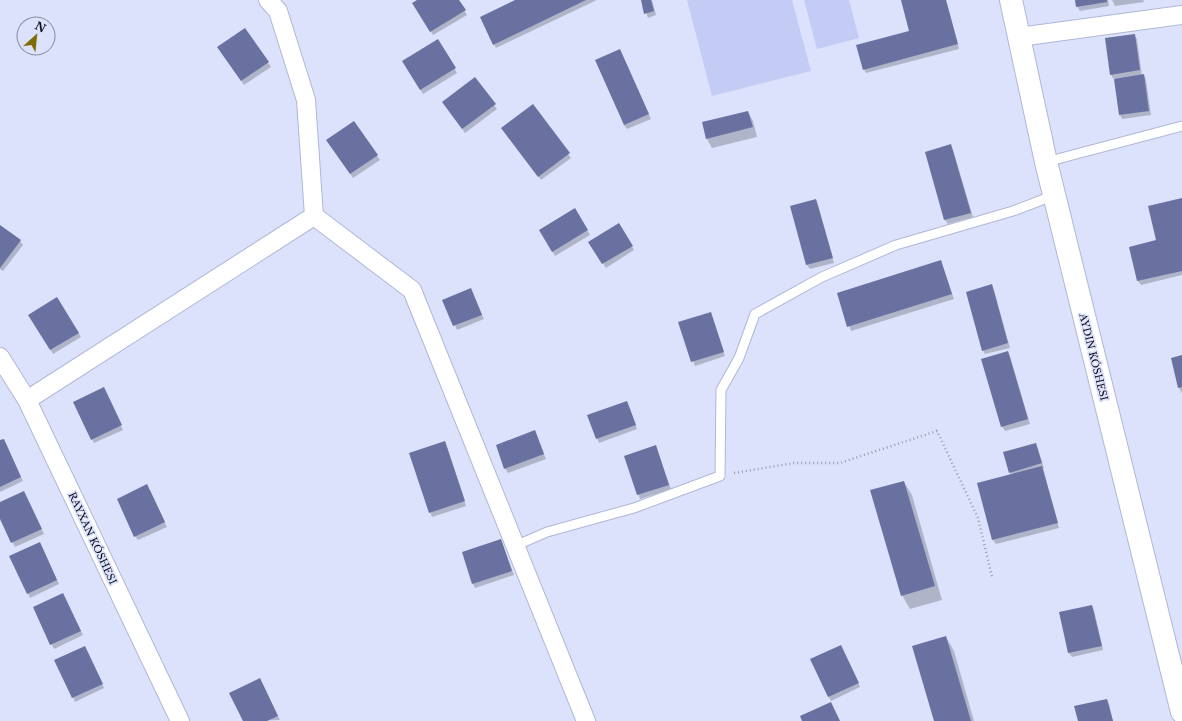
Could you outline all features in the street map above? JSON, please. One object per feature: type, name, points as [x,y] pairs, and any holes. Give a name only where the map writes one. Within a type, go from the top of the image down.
[{"type":"street","points":[[268,0],[278,11],[306,100],[314,216],[412,290],[586,721]]},
{"type":"street","points":[[1011,0],[1046,162],[1182,712]]},
{"type":"street","points":[[1019,37],[1182,15]]},
{"type":"street","points":[[27,400],[314,216]]},
{"type":"street","name":"RAYXAN KÓSHESI","points":[[0,358],[27,400],[180,721]]},
{"type":"lane","points":[[1046,162],[1182,126]]},
{"type":"lane","points":[[515,546],[547,532],[634,508],[720,476],[720,390],[739,358],[755,314],[822,277],[896,245],[1013,210],[1054,195]]},
{"type":"path","points":[[720,476],[794,463],[840,464],[937,432],[978,518],[992,577]]},
{"type":"shaded area","points":[[687,0],[792,0],[811,71],[712,96]]},
{"type":"shaded area","points":[[804,0],[849,0],[859,38],[817,49]]},
{"type":"building","points":[[417,0],[459,0],[466,10],[430,32],[412,3]]},
{"type":"building","points":[[515,0],[586,0],[493,45],[480,17]]},
{"type":"building","points":[[641,0],[651,0],[654,11],[644,14]]},
{"type":"building","points":[[901,0],[946,0],[958,44],[863,70],[856,45],[909,31]]},
{"type":"building","points":[[1075,0],[1107,0],[1107,2],[1076,7]]},
{"type":"building","points":[[245,28],[269,62],[241,81],[217,47]]},
{"type":"building","points":[[1135,34],[1140,70],[1110,75],[1105,38]]},
{"type":"building","points":[[438,39],[456,68],[420,90],[402,61]]},
{"type":"building","points":[[620,49],[649,114],[624,125],[595,60]]},
{"type":"building","points":[[1144,74],[1149,111],[1119,115],[1114,79]]},
{"type":"building","points":[[475,77],[496,104],[462,129],[442,102]]},
{"type":"building","points":[[533,104],[570,153],[538,177],[501,128]]},
{"type":"building","points":[[748,111],[753,127],[706,139],[702,122]]},
{"type":"building","points":[[354,121],[378,155],[350,174],[326,140]]},
{"type":"building","points":[[951,144],[971,213],[944,220],[925,152]]},
{"type":"building","points":[[1182,198],[1182,271],[1137,281],[1129,247],[1156,240],[1148,206]]},
{"type":"building","points":[[816,199],[833,258],[806,265],[790,206]]},
{"type":"building","points":[[575,208],[588,230],[552,252],[539,230]]},
{"type":"building","points":[[619,223],[633,246],[602,264],[588,242]]},
{"type":"building","points":[[0,225],[21,240],[0,268]]},
{"type":"building","points":[[941,260],[952,294],[847,327],[837,293]]},
{"type":"building","points":[[992,284],[1008,343],[982,351],[966,292]]},
{"type":"building","points":[[471,288],[482,315],[453,326],[442,300]]},
{"type":"building","points":[[57,297],[79,333],[50,350],[28,315]]},
{"type":"building","points":[[711,312],[724,352],[691,362],[678,322]]},
{"type":"building","points":[[1008,351],[1028,419],[1001,427],[981,359]]},
{"type":"building","points":[[1182,355],[1182,387],[1178,388],[1171,358]]},
{"type":"building","points":[[104,387],[122,425],[91,440],[73,402]]},
{"type":"building","points":[[627,401],[636,425],[596,439],[587,415]]},
{"type":"building","points":[[535,430],[544,454],[504,469],[496,445]]},
{"type":"building","points":[[4,439],[21,477],[0,487],[0,440]]},
{"type":"building","points":[[445,441],[465,501],[429,513],[409,453]]},
{"type":"building","points":[[1036,443],[1042,463],[1009,473],[1003,452]]},
{"type":"building","points":[[656,445],[669,485],[637,495],[624,456]]},
{"type":"building","points":[[1042,466],[1058,523],[992,540],[977,483]]},
{"type":"building","points":[[904,481],[935,586],[901,596],[870,490]]},
{"type":"building","points":[[147,484],[165,522],[134,537],[117,499]]},
{"type":"building","points":[[24,491],[42,529],[11,543],[0,519],[0,502]]},
{"type":"building","points":[[501,539],[512,571],[472,584],[462,552]]},
{"type":"building","points":[[40,542],[57,580],[27,594],[9,556]]},
{"type":"building","points":[[63,593],[81,631],[50,645],[33,607]]},
{"type":"building","points":[[1092,605],[1102,646],[1068,653],[1059,612]]},
{"type":"building","points":[[946,636],[971,721],[934,721],[912,646]]},
{"type":"building","points":[[841,645],[859,683],[828,697],[810,659]]},
{"type":"building","points":[[85,646],[103,684],[72,698],[54,660]]},
{"type":"building","points":[[260,678],[278,716],[267,721],[243,721],[229,693]]},
{"type":"building","points":[[1107,699],[1113,721],[1078,721],[1074,706]]},
{"type":"building","points":[[831,702],[840,721],[802,721],[800,716]]}]
